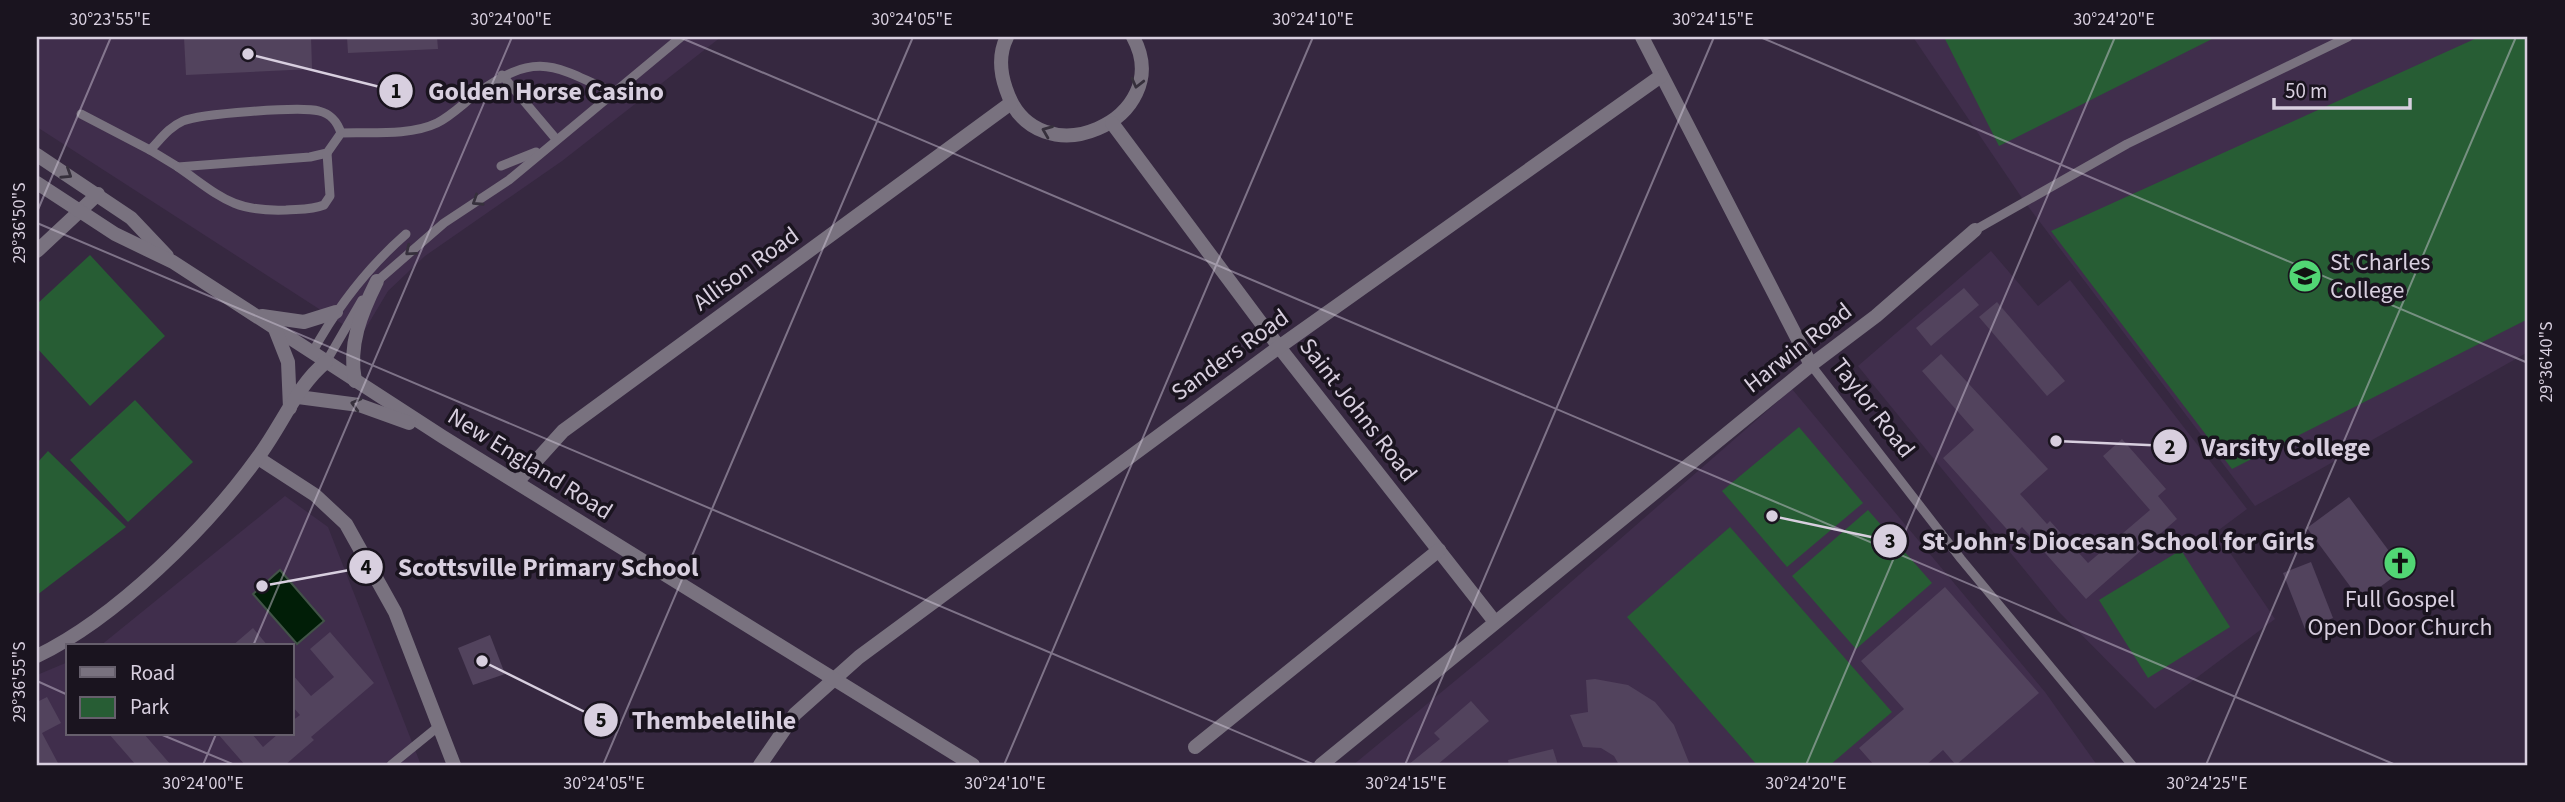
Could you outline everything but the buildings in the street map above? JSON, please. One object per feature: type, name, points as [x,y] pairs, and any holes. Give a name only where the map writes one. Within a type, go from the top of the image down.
[{"type":"street","points":[[1007,37],[1000,72],[1011,103],[1031,124],[1057,135],[1086,135],[1112,123],[1128,107],[1138,87],[1141,65],[1133,37]]},
{"type":"street","name":"Taylor Road","points":[[1642,37],[1811,365]]},
{"type":"street","name":"Sanders Road","points":[[760,765],[795,714],[831,678],[1279,347],[1661,76]]},
{"type":"street","name":"Allison Road","points":[[517,482],[563,431],[1011,103]]},
{"type":"street","name":"Saint Johns Road","points":[[1112,123],[1279,347],[1495,622]]},
{"type":"street","name":"New England Road","points":[[37,155],[131,218],[173,262]]},
{"type":"street","name":"New England Road","points":[[37,183],[116,234],[173,262],[443,437],[973,765]]},
{"type":"street","points":[[37,251],[98,194]]},
{"type":"street","name":"Harwin Road","points":[[1321,765],[1811,365],[1876,316],[1975,230]]},
{"type":"street","points":[[355,381],[352,363],[355,337],[377,281]]},
{"type":"street","points":[[251,313],[287,322],[304,322],[336,312]]},
{"type":"street","points":[[275,329],[288,362],[294,403]]},
{"type":"street","points":[[311,374],[312,353]]},
{"type":"street","points":[[37,656],[80,631],[141,582],[207,517],[258,458],[311,374],[326,362]]},
{"type":"street","points":[[294,403],[359,405],[443,437]]},
{"type":"street","points":[[258,458],[315,495],[346,524],[395,612],[454,765]]},
{"type":"street","points":[[1195,747],[1439,550]]},
{"type":"lane","points":[[326,362],[346,325],[377,281],[444,223],[509,180],[541,150],[681,37]]},
{"type":"lane","name":"Harwin Road","points":[[1975,230],[2127,144],[2348,37]]},
{"type":"lane","points":[[341,133],[403,130],[437,123],[502,75],[522,68],[551,66],[614,93]]},
{"type":"lane","points":[[502,75],[556,139]]},
{"type":"lane","points":[[150,150],[177,124],[199,117],[307,109],[327,114],[338,124],[341,133]]},
{"type":"lane","points":[[81,114],[150,150],[233,205],[245,209],[313,209],[324,205],[330,196],[327,153],[341,133]]},
{"type":"lane","points":[[501,166],[541,150]]},
{"type":"lane","points":[[178,167],[327,153]]},
{"type":"lane","points":[[312,353],[336,312],[365,272],[406,234]]},
{"type":"lane","name":"Taylor Road","points":[[1811,365],[1961,559],[2132,765]]},
{"type":"lane","points":[[391,765],[439,726]]},
{"type":"shaded area","points":[[37,37],[721,37],[562,161],[425,256],[388,291],[361,336],[37,127]]},
{"type":"shaded area","name":"St Charles College","points":[[1913,37],[2528,37],[2528,352],[2255,506],[2024,201]]},
{"type":"shaded area","points":[[1991,251],[2038,306],[2070,280],[2247,509],[2216,532],[2275,619],[2155,709],[2058,611],[1858,366]]},
{"type":"shaded area","points":[[1792,389],[2045,692],[2097,765],[1353,765],[1501,643]]},
{"type":"shaded area","points":[[285,496],[328,527],[421,765],[37,765],[37,675],[66,663],[66,736],[294,736],[294,644],[102,644]]},
{"type":"shaded area","points":[[280,570],[324,621],[297,644],[253,594]]},
{"type":"green space","points":[[1944,37],[2216,37],[1999,146]]},
{"type":"green space","name":"St Charles College","points":[[2479,37],[2528,37],[2528,319],[2232,469],[2051,231]]},
{"type":"green space","points":[[90,255],[165,336],[90,406],[37,348],[37,304]]},
{"type":"green space","points":[[135,400],[193,462],[128,522],[70,460]]},
{"type":"green space","points":[[1799,427],[1863,503],[1787,567],[1722,491]]},
{"type":"green space","points":[[48,451],[126,527],[37,595],[37,463]]},
{"type":"green space","points":[[1868,510],[1932,583],[1856,649],[1792,576]]},
{"type":"green space","points":[[1730,527],[1892,712],[1830,765],[1757,765],[1627,617]]},
{"type":"green space","points":[[2181,550],[2230,627],[2148,678],[2099,600]]},
{"type":"place","name":"Golden Horse Casino","points":[[248,54]]},
{"type":"place","name":"St Charles College","points":[[2305,276]]},
{"type":"place","name":"Varsity College","points":[[2056,441]]},
{"type":"place","name":"St John's Diocesan School for Girls","points":[[1772,516]]},
{"type":"place","name":"Full Gospel Open Door Church","points":[[2400,563]]},
{"type":"place","name":"Scottsville Primary School","points":[[262,586]]},
{"type":"place","name":"Thembelelihle","points":[[482,661]]}]
